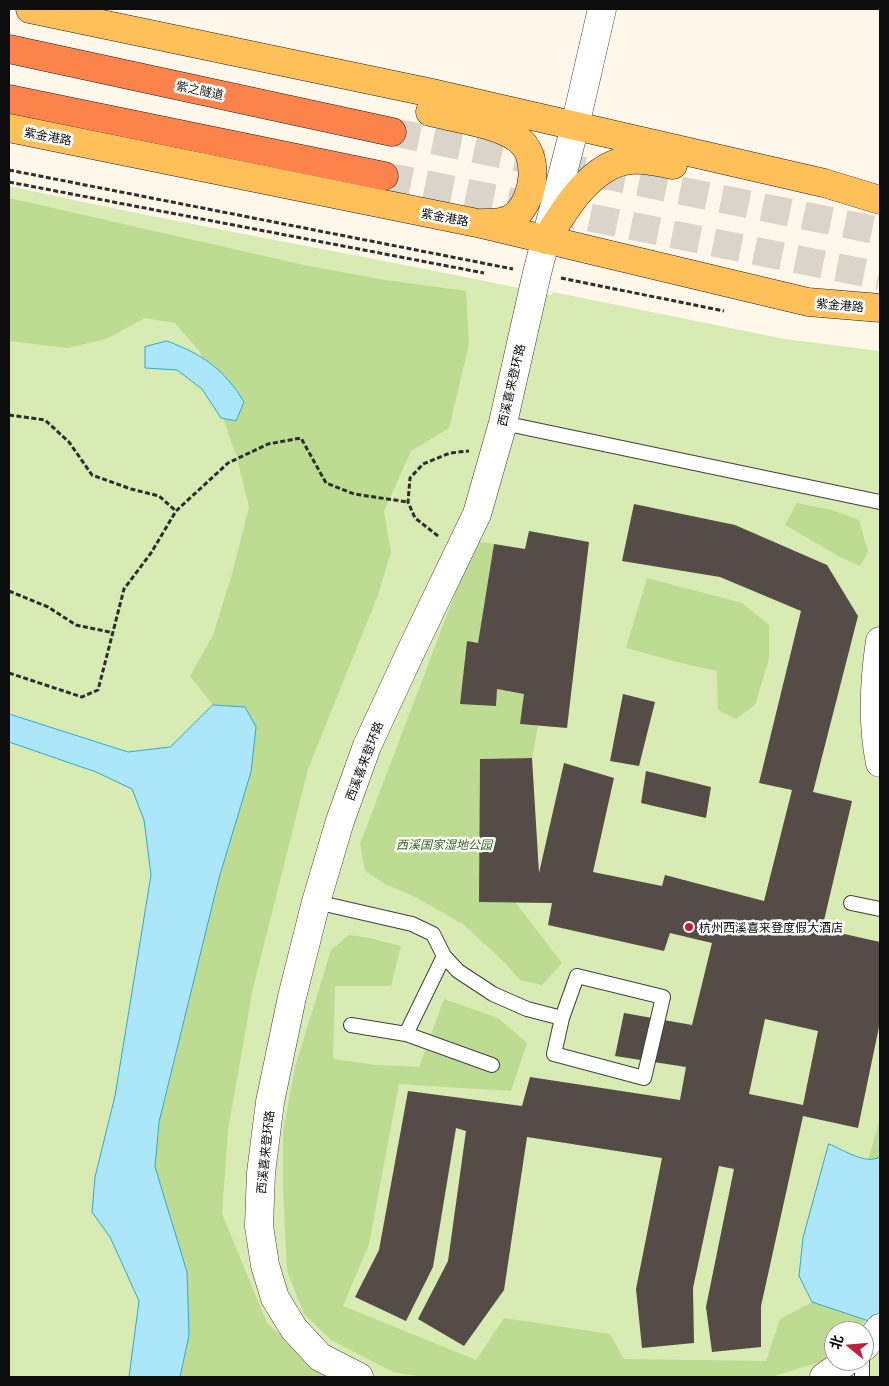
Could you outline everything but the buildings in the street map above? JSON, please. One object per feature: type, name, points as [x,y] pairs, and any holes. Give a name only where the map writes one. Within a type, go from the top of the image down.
[{"type":"highway","name":"紫之隧道","points":[[9,49],[392,132]]},
{"type":"highway","points":[[9,99],[384,176]]},
{"type":"main road","points":[[17,9],[508,132],[521,140],[528,152],[533,168],[533,180],[529,196],[515,216],[502,222],[477,224]]},
{"type":"main road","points":[[30,9],[432,93],[824,183],[880,200]]},
{"type":"main road","name":"紫金港路","points":[[9,128],[477,224],[808,302],[880,308]]},
{"type":"main road","points":[[546,240],[575,196],[589,182],[602,170],[616,163],[630,160],[650,160],[880,207]]},
{"type":"street","name":"西溪喜来登环路","points":[[359,1377],[320,1357],[294,1329],[275,1298],[265,1265],[259,1226],[261,1173],[270,1102],[292,996],[316,902],[340,821],[367,746],[478,514],[499,436],[602,9]]},
{"type":"street","points":[[879,753],[875,703],[880,641]]},
{"type":"lane","points":[[499,436],[880,502]]},
{"type":"lane","points":[[316,902],[412,924],[434,934],[444,956],[458,971],[493,994],[527,1009],[562,1018]]},
{"type":"lane","points":[[851,903],[880,909]]},
{"type":"lane","points":[[406,1034],[444,956]]},
{"type":"lane","points":[[577,976],[663,997],[644,1078],[554,1054],[562,1018],[577,976]]},
{"type":"lane","points":[[351,1025],[406,1034],[492,1065]]},
{"type":"path","points":[[9,170],[732,312]]},
{"type":"path","points":[[9,182],[484,273]]},
{"type":"path","points":[[9,415],[45,420],[70,442],[92,476],[159,496],[176,511]]},
{"type":"path","points":[[459,551],[415,518],[408,502],[410,478],[423,464],[499,436]]},
{"type":"path","points":[[9,673],[82,697],[98,690],[124,590],[151,553],[176,511],[228,463],[268,444],[301,438],[326,483],[354,494],[408,502]]},
{"type":"path","points":[[9,591],[48,607],[76,625],[114,633]]},
{"type":"green space","name":"西溪国家湿地公园","points":[[9,186],[552,295],[553,292],[785,339],[880,351],[880,1377],[9,1377]]},
{"type":"green space","points":[[9,198],[304,265],[379,279],[466,291],[469,344],[449,428],[411,451],[384,511],[391,552],[378,595],[308,769],[253,988],[228,1130],[222,1214],[267,1323],[325,1377],[180,1377],[189,1335],[187,1272],[155,1167],[159,1122],[219,878],[251,772],[245,707],[213,705],[190,676],[213,635],[232,574],[249,507],[236,455],[200,352],[175,323],[145,318],[106,339],[67,348],[9,341]]},
{"type":"green space","points":[[797,503],[832,510],[859,520],[868,552],[860,566],[840,557],[785,525]]},
{"type":"green space","points":[[475,541],[494,544],[478,643],[467,641],[460,704],[497,689],[524,694],[521,724],[538,726],[532,758],[481,759],[515,902],[562,963],[542,985],[520,980],[503,961],[463,924],[415,897],[385,884],[365,871],[360,844]]},
{"type":"green space","points":[[647,578],[742,603],[769,625],[769,659],[755,705],[736,719],[718,710],[717,671],[626,648]]},
{"type":"green space","points":[[349,935],[401,946],[391,986],[335,986],[333,1059],[376,1065],[419,1067],[444,999],[498,1018],[527,1043],[511,1091],[399,1084],[369,1244],[343,1306],[476,1360],[504,1318],[610,1334],[624,1359],[766,1361],[780,1319],[812,1302],[866,1320],[824,1321],[824,1361],[771,1377],[424,1377],[393,1372],[331,1340],[304,1314],[287,1271],[283,1189],[283,1132],[295,1067],[331,950]]},
{"type":"green space","points":[[880,1118],[880,1157],[875,1160],[868,1160]]},
{"type":"water","points":[[167,341],[201,357],[228,380],[244,402],[236,421],[221,418],[202,389],[177,370],[145,368],[145,347]]},
{"type":"water","points":[[213,705],[245,707],[256,727],[251,772],[219,878],[159,1122],[155,1167],[187,1272],[189,1335],[180,1377],[129,1377],[139,1301],[110,1237],[92,1212],[95,1177],[115,1096],[151,875],[144,820],[132,789],[96,772],[9,742],[9,714],[128,752],[170,747]]},
{"type":"water","points":[[829,1144],[861,1158],[874,1159],[880,1157],[880,1327],[874,1324],[874,1321],[868,1321],[812,1302],[799,1276],[803,1238]]},
{"type":"tunnel","points":[[392,132],[880,231]]},
{"type":"tunnel","points":[[384,176],[880,276]]},
{"type":"place","name":"杭州西溪喜来登度假大酒店","points":[[689,927]]}]
